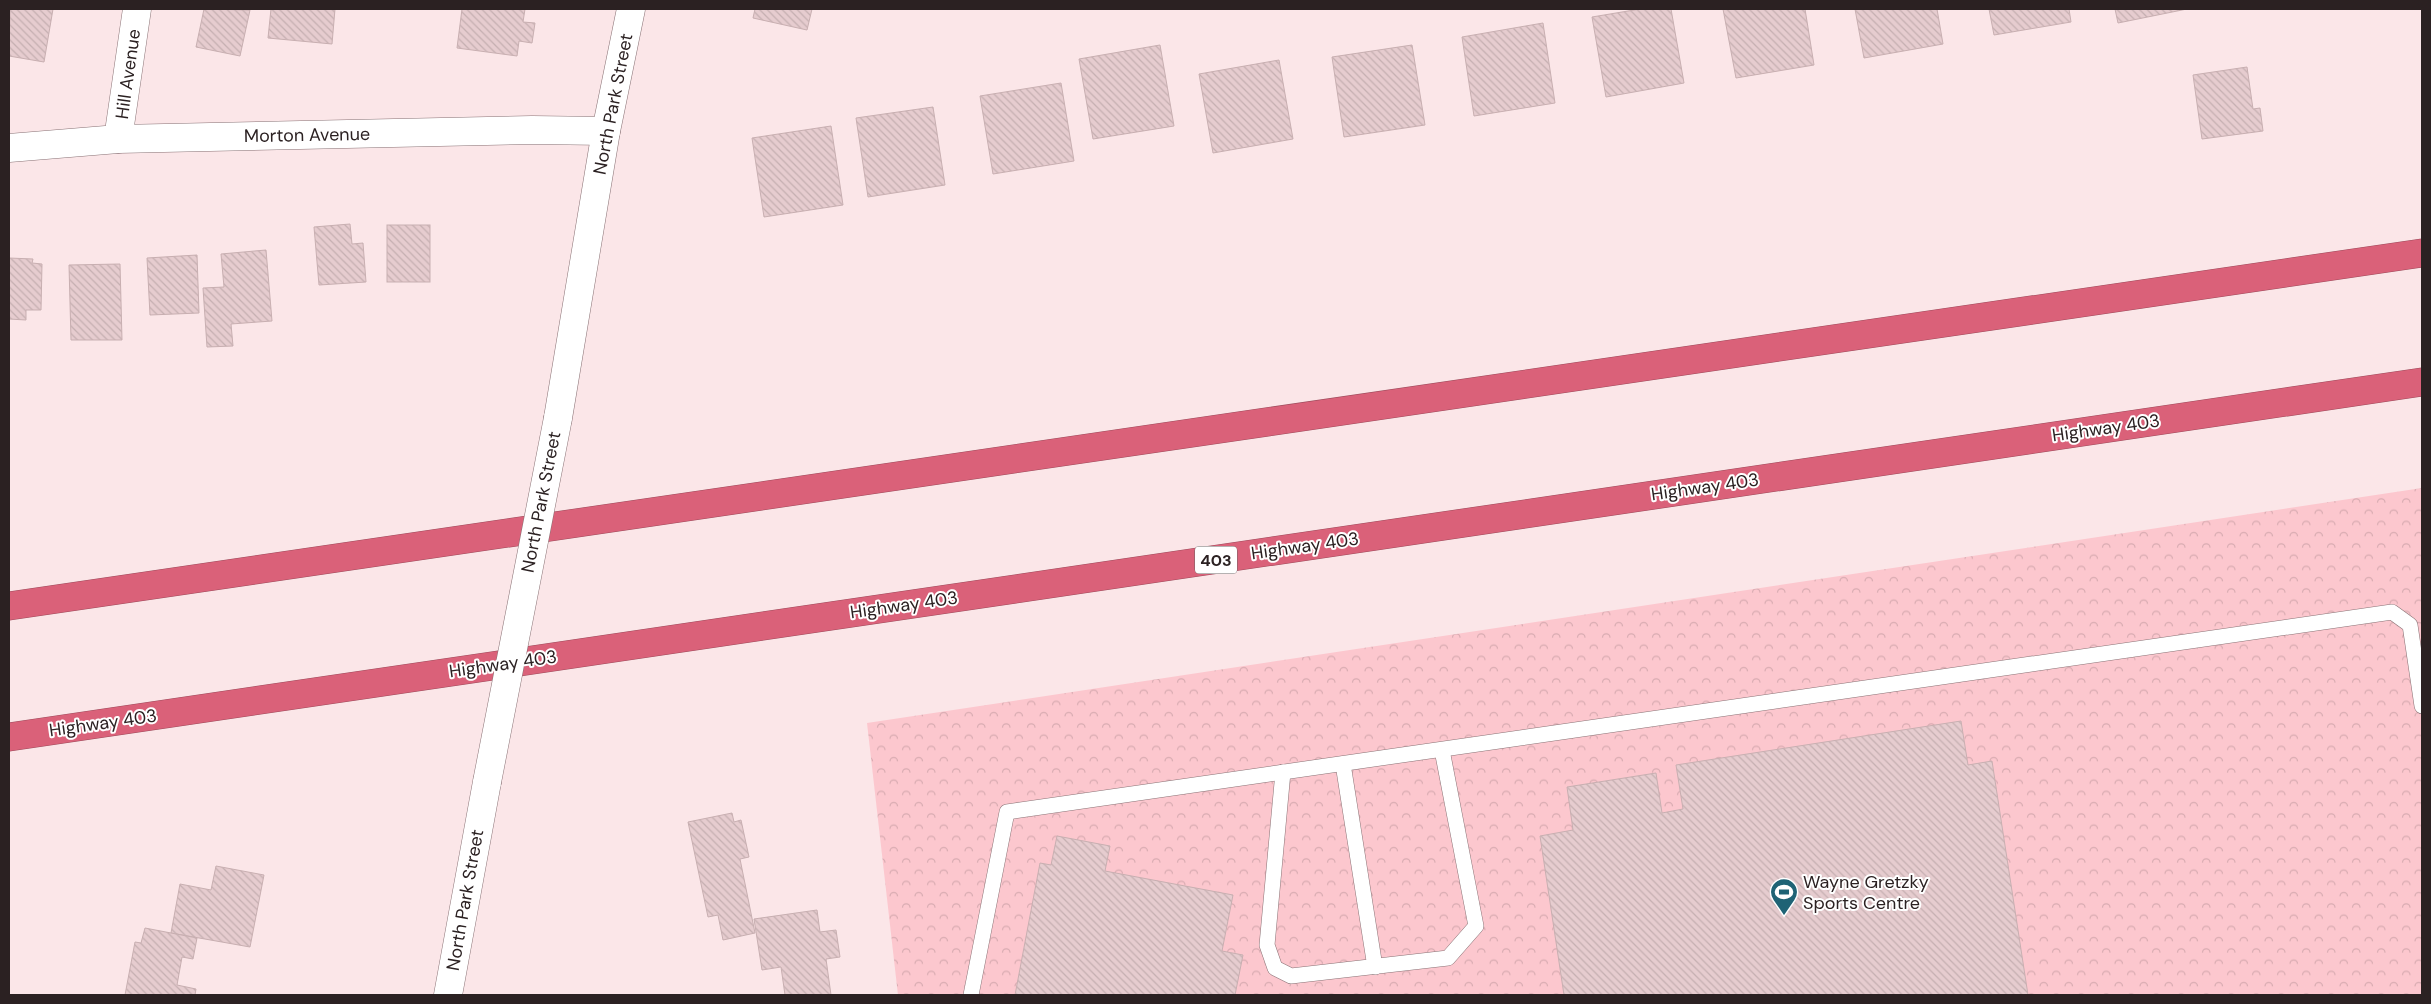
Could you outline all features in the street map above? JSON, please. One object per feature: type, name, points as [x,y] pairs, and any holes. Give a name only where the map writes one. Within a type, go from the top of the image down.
[{"type":"highway","points":[[9,606],[2422,252]]},
{"type":"highway","name":"Highway 403","points":[[9,737],[2422,382]]},
{"type":"main road","name":"Hill Avenue","points":[[118,139],[137,9]]},
{"type":"main road","name":"North Park Street","points":[[448,995],[487,782],[558,418],[606,131],[631,9]]},
{"type":"main road","name":"Morton Avenue","points":[[9,148],[118,139],[532,130],[606,131]]},
{"type":"lane","points":[[971,995],[1007,812],[2392,612],[2410,625],[2422,706]]},
{"type":"lane","points":[[1283,772],[1267,945],[1275,968],[1291,976],[1448,958],[1476,926],[1442,750]]},
{"type":"lane","points":[[1343,764],[1375,967]]},
{"type":"green space","points":[[2422,488],[2422,995],[898,995],[867,723]]},
{"type":"building","points":[[10,9],[53,9],[44,62],[9,56]]},
{"type":"building","points":[[204,9],[250,10],[240,56],[196,47]]},
{"type":"building","points":[[271,9],[335,9],[332,44],[268,38]]},
{"type":"building","points":[[462,9],[525,9],[523,22],[535,23],[532,43],[519,41],[517,56],[457,48]]},
{"type":"building","points":[[755,9],[812,9],[807,30],[753,18]]},
{"type":"building","points":[[1640,9],[1671,9],[1684,83],[1606,97],[1592,17]]},
{"type":"building","points":[[1723,9],[1805,9],[1814,65],[1736,78]]},
{"type":"building","points":[[1855,9],[1937,9],[1943,44],[1864,58]]},
{"type":"building","points":[[1989,9],[2069,9],[2071,22],[1994,35]]},
{"type":"building","points":[[2115,9],[2187,9],[2118,23]]},
{"type":"building","points":[[1543,23],[1555,103],[1474,116],[1462,37]]},
{"type":"building","points":[[1160,45],[1174,126],[1093,139],[1079,59]]},
{"type":"building","points":[[1412,45],[1425,125],[1344,137],[1332,57]]},
{"type":"building","points":[[1279,60],[1293,139],[1213,153],[1199,74]]},
{"type":"building","points":[[2247,67],[2253,109],[2260,108],[2263,131],[2202,139],[2193,75]]},
{"type":"building","points":[[1061,83],[1074,161],[993,174],[980,96]]},
{"type":"building","points":[[933,107],[945,185],[868,197],[856,118]]},
{"type":"building","points":[[831,126],[843,205],[764,217],[752,138]]},
{"type":"building","points":[[350,224],[352,244],[363,243],[366,282],[319,285],[314,227]]},
{"type":"building","points":[[387,225],[430,225],[430,282],[387,282]]},
{"type":"building","points":[[266,250],[272,321],[231,324],[233,346],[207,347],[203,288],[224,287],[221,254]]},
{"type":"building","points":[[197,255],[199,313],[150,315],[147,258]]},
{"type":"building","points":[[9,258],[33,259],[32,263],[42,264],[41,310],[26,310],[26,320],[9,319]]},
{"type":"building","points":[[120,264],[122,340],[71,340],[69,265]]},
{"type":"building","name":"Wayne Gretzky Sports Centre","points":[[1961,721],[1968,765],[1992,761],[2028,995],[1564,995],[1540,836],[1573,830],[1567,787],[1656,773],[1662,813],[1683,809],[1676,765]]},
{"type":"building","points":[[732,813],[734,822],[741,820],[749,857],[740,859],[755,933],[723,940],[718,915],[708,917],[688,822]]},
{"type":"building","points":[[1057,836],[1110,846],[1105,871],[1233,895],[1222,951],[1243,955],[1235,995],[1015,995],[1040,863],[1051,865]]},
{"type":"building","points":[[216,866],[264,875],[250,947],[171,933],[180,884],[211,890]]},
{"type":"building","points":[[817,910],[820,932],[836,930],[840,957],[826,959],[831,995],[785,995],[781,967],[762,970],[754,919]]},
{"type":"building","points":[[145,928],[197,938],[193,959],[182,957],[177,985],[196,989],[195,995],[125,995],[135,942],[141,943]]},
{"type":"place","name":"Wayne Gretzky Sports Centre","points":[[1784,916]]}]
